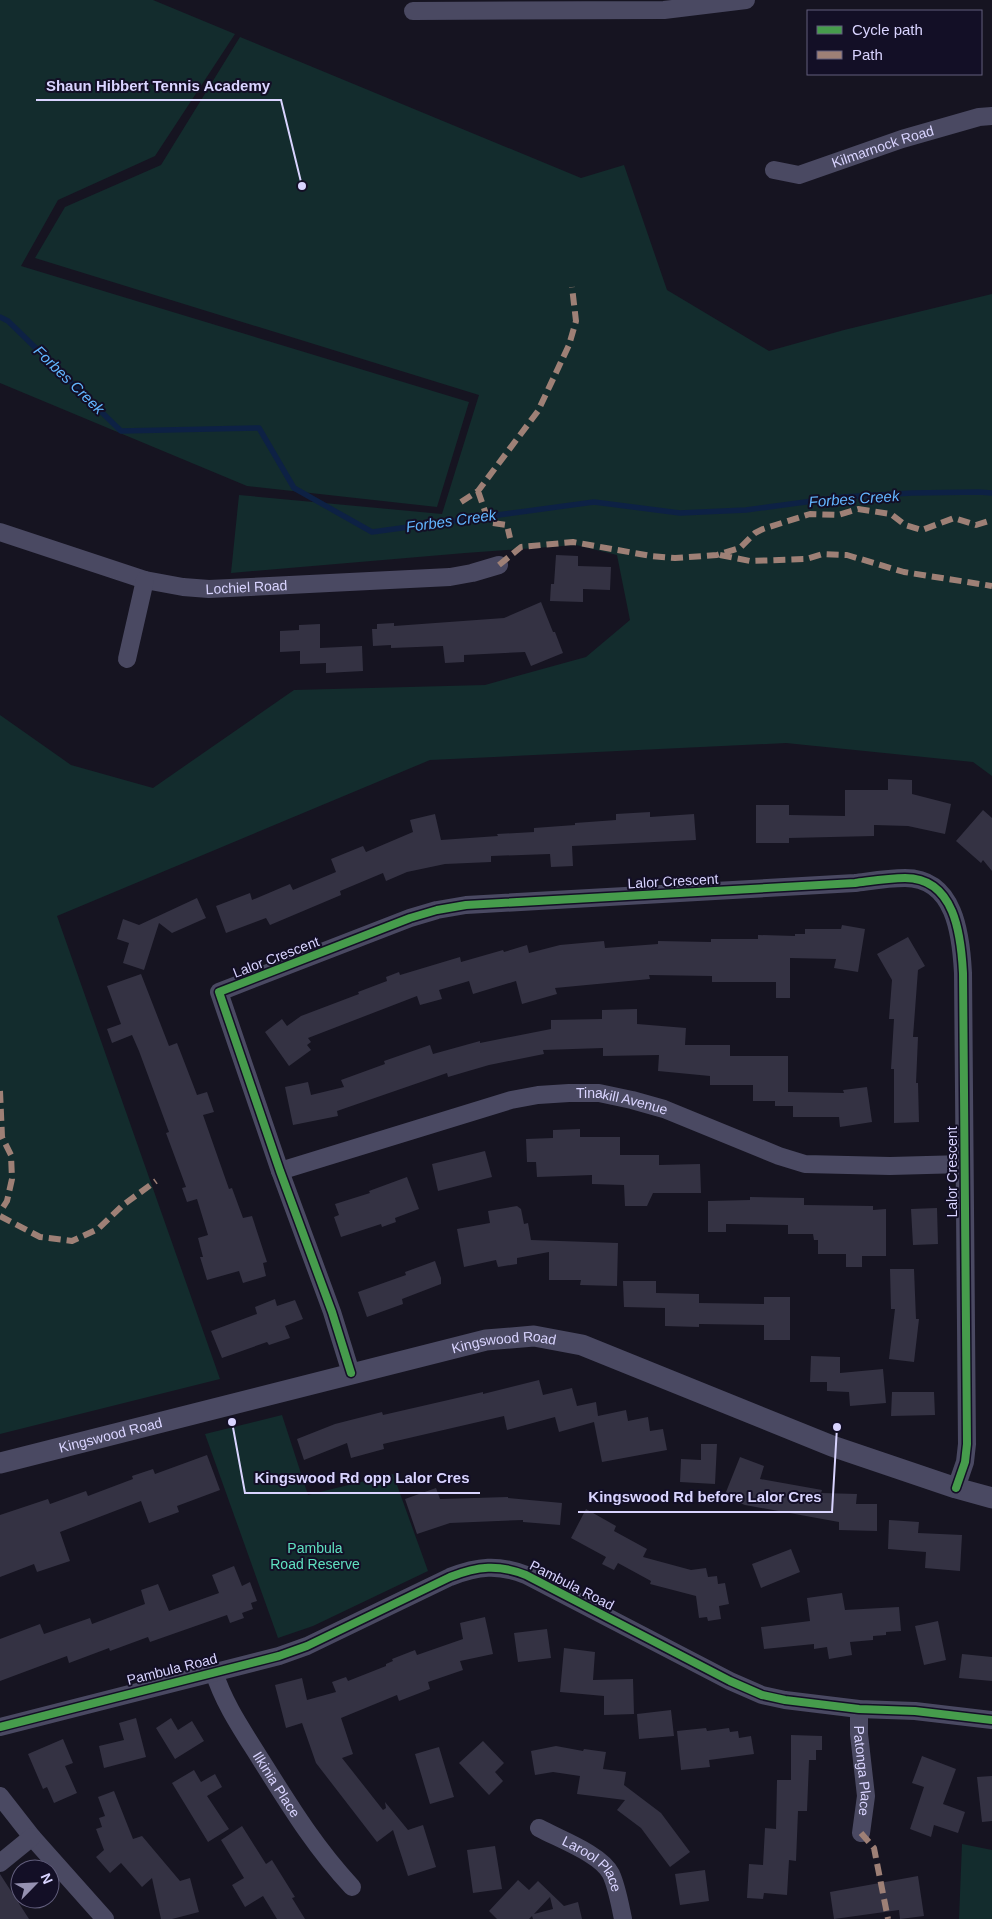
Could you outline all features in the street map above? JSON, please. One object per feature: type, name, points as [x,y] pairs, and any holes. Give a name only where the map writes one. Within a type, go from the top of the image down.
[{"type":"street","points":[[413,11],[664,10],[746,0]]},
{"type":"street","name":"Kilmarnock Road","points":[[774,170],[799,174],[902,139],[979,117],[992,116]]},
{"type":"street","name":"Lochiel Road","points":[[0,532],[145,580],[183,587],[231,589],[450,577],[498,565]]},
{"type":"street","points":[[127,659],[145,580]]},
{"type":"street","name":"Lalor Crescent","points":[[351,1373],[332,1312],[280,1171],[219,992],[410,918],[437,910],[466,905],[906,878],[932,886],[942,895],[958,924],[962,943],[967,1444],[966,1462],[956,1488]]},
{"type":"street","name":"Tinakill Avenue","points":[[280,1171],[511,1100],[538,1095],[570,1093],[599,1093],[648,1104],[779,1156],[805,1164],[890,1166],[964,1164]]},
{"type":"street","name":"Kingswood Road","points":[[0,1463],[486,1340],[534,1336],[569,1342],[607,1354],[832,1446],[956,1488],[992,1498]]},
{"type":"street","name":"Pambula Road","points":[[0,1727],[17,1721],[278,1656],[307,1646],[469,1570],[498,1567],[526,1575],[730,1681],[762,1695],[859,1709],[915,1711],[992,1720]]},
{"type":"street","name":"Ilkinia Place","points":[[214,1672],[218,1686],[234,1717],[306,1833],[328,1862],[352,1887]]},
{"type":"street","name":"Patonga Place","points":[[859,1709],[859,1734],[866,1796],[861,1833]]},
{"type":"street","points":[[0,1796],[32,1837],[105,1919]]},
{"type":"street","name":"Larool Place","points":[[539,1828],[588,1853],[601,1862],[610,1873],[623,1919]]},
{"type":"street","points":[[0,1863],[32,1837]]},
{"type":"green space","points":[[0,0],[153,0],[235,34],[155,156],[58,200],[21,266],[469,402],[437,507],[247,486],[0,383]]},
{"type":"green space","points":[[240,37],[581,178],[624,165],[667,290],[769,351],[844,330],[992,294],[992,776],[973,762],[786,743],[430,760],[57,916],[220,1379],[0,1434],[0,715],[71,765],[153,788],[294,690],[485,685],[586,657],[630,620],[617,555],[576,545],[231,573],[239,495],[442,514],[479,395],[35,258],[65,207],[161,165]]},
{"type":"green space","name":"Pambula Road Reserve","points":[[282,1415],[308,1495],[393,1474],[428,1571],[313,1626],[278,1638],[205,1434]]},
{"type":"green space","points":[[962,1844],[992,1850],[992,1919],[959,1919]]},
{"type":"building","points":[[556,555],[578,556],[578,566],[611,567],[610,590],[583,589],[583,602],[550,601],[551,584],[554,584]]},
{"type":"building","points":[[541,602],[563,653],[531,666],[525,652],[464,655],[464,662],[445,663],[443,646],[391,648],[391,645],[373,646],[372,629],[377,629],[377,624],[394,623],[394,626],[504,618]]},
{"type":"building","points":[[320,624],[320,648],[362,646],[363,671],[326,673],[326,663],[300,664],[300,651],[280,652],[280,631],[299,630],[299,625]]},
{"type":"building","points":[[888,779],[912,780],[912,794],[951,804],[945,834],[908,826],[874,825],[874,836],[789,838],[789,843],[756,843],[756,805],[789,805],[789,815],[845,816],[845,790],[888,790]]},
{"type":"building","points":[[983,810],[992,818],[992,871],[983,860],[981,863],[956,841]]},
{"type":"building","points":[[650,812],[650,817],[694,814],[696,840],[572,846],[573,866],[551,867],[550,854],[491,856],[491,862],[445,864],[407,872],[386,881],[383,873],[340,891],[341,895],[270,925],[266,918],[226,933],[216,906],[250,893],[252,900],[290,884],[293,890],[336,872],[331,859],[363,846],[366,852],[413,832],[410,820],[435,814],[441,840],[534,832],[534,828],[616,820],[616,814]]},
{"type":"building","points":[[197,898],[206,918],[172,933],[159,923],[144,970],[123,963],[129,943],[117,939],[123,919],[139,925]]},
{"type":"building","points":[[842,925],[865,929],[858,972],[834,968],[836,959],[790,958],[790,998],[776,998],[776,982],[712,982],[712,976],[649,975],[650,979],[555,988],[557,994],[522,1004],[516,981],[473,994],[469,981],[439,990],[442,999],[420,1005],[417,996],[308,1038],[311,1042],[307,1045],[311,1050],[289,1066],[265,1032],[282,1019],[287,1026],[301,1016],[359,994],[358,992],[387,981],[386,977],[399,972],[400,975],[460,957],[461,962],[527,945],[529,953],[560,945],[604,941],[605,948],[658,944],[658,941],[711,942],[711,939],[758,939],[758,935],[795,936],[795,934],[805,934],[805,929],[841,929]]},
{"type":"building","points":[[908,937],[925,966],[918,970],[913,1037],[918,1037],[916,1083],[918,1083],[919,1122],[894,1123],[894,1069],[891,1069],[894,1019],[889,1019],[892,980],[877,954]]},
{"type":"building","points":[[141,974],[169,1046],[177,1043],[197,1095],[207,1092],[214,1112],[203,1115],[229,1189],[232,1188],[243,1218],[252,1216],[267,1262],[263,1263],[266,1276],[243,1283],[239,1271],[207,1280],[200,1257],[203,1257],[198,1238],[208,1235],[197,1199],[187,1202],[182,1188],[186,1187],[166,1133],[169,1132],[139,1051],[132,1035],[112,1043],[107,1029],[121,1024],[107,986]]},
{"type":"building","points":[[637,1009],[637,1024],[686,1028],[685,1045],[730,1045],[730,1056],[788,1056],[788,1092],[844,1093],[843,1090],[867,1087],[872,1122],[840,1127],[839,1117],[793,1117],[793,1106],[775,1106],[775,1101],[753,1101],[753,1085],[710,1085],[710,1076],[658,1071],[659,1055],[603,1056],[603,1048],[543,1050],[544,1054],[489,1065],[448,1077],[447,1073],[337,1111],[338,1116],[293,1125],[285,1087],[308,1082],[311,1095],[344,1087],[341,1080],[385,1064],[384,1061],[430,1045],[433,1054],[480,1041],[480,1043],[551,1029],[551,1020],[602,1019],[602,1010]]},
{"type":"building","points":[[580,1129],[580,1137],[620,1137],[620,1155],[659,1155],[659,1165],[700,1164],[701,1193],[653,1193],[647,1206],[625,1206],[624,1185],[592,1184],[592,1175],[537,1177],[536,1162],[527,1162],[526,1139],[553,1138],[553,1130]]},
{"type":"building","points":[[485,1151],[492,1177],[438,1191],[432,1164]]},
{"type":"building","points":[[407,1177],[419,1209],[395,1218],[396,1222],[382,1227],[381,1224],[341,1237],[334,1217],[339,1215],[335,1204],[370,1193],[369,1191]]},
{"type":"building","points":[[750,1197],[804,1198],[804,1205],[873,1206],[873,1210],[886,1209],[886,1256],[862,1256],[862,1267],[846,1267],[846,1254],[818,1254],[818,1240],[814,1240],[813,1234],[788,1234],[788,1225],[726,1224],[726,1232],[708,1232],[708,1201],[750,1200]]},
{"type":"building","points":[[517,1206],[521,1209],[524,1224],[528,1223],[531,1240],[618,1243],[617,1286],[580,1285],[581,1280],[549,1280],[549,1252],[517,1258],[517,1264],[498,1267],[496,1260],[464,1267],[457,1229],[490,1223],[488,1211]]},
{"type":"building","points":[[937,1208],[938,1244],[913,1245],[911,1209]]},
{"type":"building","points":[[435,1261],[441,1278],[441,1284],[402,1299],[403,1304],[367,1317],[358,1292],[406,1275],[405,1272]]},
{"type":"building","points":[[890,1269],[914,1269],[916,1319],[919,1319],[914,1362],[889,1359],[895,1309],[891,1309]]},
{"type":"building","points":[[623,1281],[656,1281],[656,1293],[699,1294],[699,1303],[764,1304],[764,1297],[790,1297],[790,1340],[764,1340],[764,1325],[699,1324],[699,1327],[665,1326],[665,1308],[624,1307]]},
{"type":"building","points":[[275,1299],[277,1306],[295,1300],[303,1319],[285,1326],[290,1338],[269,1345],[267,1342],[222,1358],[211,1331],[257,1314],[255,1307]]},
{"type":"building","points":[[811,1356],[840,1357],[840,1373],[883,1369],[886,1403],[850,1406],[849,1392],[827,1391],[827,1382],[810,1382]]},
{"type":"building","points":[[539,1380],[543,1395],[572,1388],[577,1406],[596,1402],[598,1416],[626,1410],[628,1421],[648,1417],[650,1431],[663,1429],[667,1450],[602,1462],[594,1422],[559,1432],[555,1417],[507,1430],[504,1416],[383,1444],[384,1449],[351,1458],[347,1443],[304,1460],[297,1439],[335,1424],[382,1412],[383,1415]]},
{"type":"building","points":[[892,1392],[934,1392],[935,1415],[891,1416]]},
{"type":"building","points":[[701,1444],[717,1444],[715,1484],[680,1482],[681,1459],[701,1460]]},
{"type":"building","points":[[207,1455],[220,1490],[177,1506],[179,1512],[149,1523],[141,1501],[60,1532],[70,1561],[37,1572],[34,1564],[0,1577],[0,1515],[48,1499],[50,1504],[86,1491],[88,1496],[133,1479],[132,1476],[153,1469],[155,1474]]},
{"type":"building","points":[[740,1457],[764,1466],[760,1479],[822,1490],[821,1493],[857,1494],[856,1504],[877,1504],[877,1531],[839,1530],[839,1522],[745,1505],[724,1497]]},
{"type":"building","points":[[436,1488],[440,1499],[508,1497],[562,1503],[560,1525],[523,1522],[523,1520],[450,1523],[417,1534],[405,1499]]},
{"type":"building","points":[[586,1509],[616,1526],[614,1531],[647,1549],[643,1557],[691,1570],[706,1568],[708,1577],[717,1576],[718,1584],[725,1583],[729,1604],[719,1606],[721,1619],[708,1621],[707,1617],[699,1618],[696,1596],[650,1584],[651,1581],[618,1563],[614,1570],[602,1564],[606,1557],[571,1538]]},
{"type":"building","points":[[889,1520],[919,1522],[918,1533],[962,1535],[960,1571],[925,1568],[926,1552],[888,1549]]},
{"type":"building","points":[[791,1549],[800,1572],[761,1588],[752,1564]]},
{"type":"building","points":[[234,1566],[242,1586],[250,1582],[257,1601],[251,1603],[253,1609],[242,1613],[244,1618],[230,1623],[227,1615],[150,1642],[148,1637],[110,1651],[109,1648],[69,1663],[67,1656],[0,1681],[0,1639],[40,1624],[44,1634],[90,1618],[92,1624],[145,1604],[141,1590],[158,1584],[169,1611],[219,1593],[212,1575]]},
{"type":"building","points":[[842,1593],[845,1610],[899,1607],[901,1631],[886,1632],[886,1635],[873,1636],[873,1640],[850,1642],[852,1655],[829,1659],[827,1647],[814,1649],[814,1644],[764,1649],[761,1627],[810,1621],[807,1598]]},
{"type":"building","points":[[485,1617],[493,1654],[460,1661],[463,1670],[428,1682],[430,1689],[399,1701],[397,1695],[341,1718],[353,1754],[342,1758],[383,1810],[386,1808],[385,1802],[408,1830],[423,1825],[436,1867],[408,1876],[393,1830],[377,1842],[316,1763],[302,1723],[286,1728],[275,1685],[302,1678],[307,1700],[336,1692],[332,1682],[346,1677],[348,1681],[386,1666],[386,1664],[393,1661],[392,1659],[415,1650],[417,1655],[463,1639],[460,1623]]},
{"type":"building","points":[[938,1621],[946,1660],[924,1665],[915,1626]]},
{"type":"building","points":[[547,1629],[551,1658],[518,1662],[514,1633]]},
{"type":"building","points":[[564,1648],[595,1652],[593,1680],[633,1679],[634,1714],[604,1715],[604,1696],[560,1692]]},
{"type":"building","points":[[962,1654],[992,1657],[992,1681],[959,1678]]},
{"type":"building","points":[[671,1710],[674,1736],[639,1739],[637,1714]]},
{"type":"building","points":[[136,1718],[146,1757],[104,1768],[99,1746],[124,1740],[119,1723]]},
{"type":"building","points":[[171,1718],[178,1730],[192,1721],[204,1741],[175,1759],[156,1728]]},
{"type":"building","points":[[706,1728],[707,1731],[729,1728],[730,1732],[738,1731],[739,1738],[751,1736],[754,1754],[709,1760],[710,1767],[681,1770],[677,1731]]},
{"type":"building","points":[[791,1735],[822,1736],[822,1750],[816,1750],[816,1760],[809,1760],[807,1811],[798,1811],[796,1861],[789,1860],[787,1895],[764,1893],[763,1899],[747,1898],[749,1864],[763,1865],[765,1828],[776,1829],[777,1780],[791,1780]]},
{"type":"building","points":[[63,1739],[73,1763],[65,1766],[77,1793],[54,1803],[47,1787],[43,1789],[28,1754]]},
{"type":"building","points":[[483,1741],[504,1763],[495,1772],[503,1781],[489,1795],[459,1763]]},
{"type":"building","points":[[556,1746],[583,1751],[584,1749],[606,1752],[603,1769],[626,1772],[624,1785],[661,1813],[690,1852],[670,1867],[641,1828],[617,1810],[625,1800],[577,1794],[580,1776],[553,1772],[535,1775],[531,1751]]},
{"type":"building","points":[[439,1747],[454,1797],[430,1804],[415,1754]]},
{"type":"building","points":[[922,1756],[956,1769],[943,1804],[965,1812],[958,1833],[934,1825],[931,1837],[910,1829],[924,1787],[912,1783]]},
{"type":"building","points":[[194,1770],[201,1782],[215,1774],[222,1787],[207,1796],[229,1829],[208,1842],[172,1783]]},
{"type":"building","points":[[992,1776],[992,1821],[982,1822],[977,1777]]},
{"type":"building","points":[[114,1791],[133,1839],[142,1836],[180,1881],[190,1878],[199,1912],[172,1919],[161,1919],[152,1878],[142,1887],[121,1863],[110,1873],[96,1857],[104,1850],[96,1829],[102,1827],[99,1818],[105,1816],[98,1797]]},
{"type":"building","points":[[242,1826],[266,1864],[272,1860],[295,1897],[292,1898],[305,1919],[277,1919],[263,1896],[245,1907],[232,1885],[244,1878],[221,1840]]},
{"type":"building","points":[[495,1846],[502,1889],[473,1893],[467,1850]]},
{"type":"building","points":[[705,1870],[709,1901],[680,1905],[675,1874]]},
{"type":"building","points":[[0,1874],[10,1890],[10,1909],[23,1909],[29,1919],[0,1919]]},
{"type":"building","points":[[918,1876],[924,1916],[900,1919],[899,1910],[834,1919],[830,1892]]},
{"type":"building","points":[[518,1880],[529,1890],[538,1881],[564,1906],[578,1902],[582,1919],[533,1919],[532,1916],[529,1919],[497,1919],[489,1911]],"holes":[[[550,1897],[553,1909],[534,1914]]]},
{"type":"waterway","name":"Forbes Creek","points":[[0,317],[8,321],[121,431],[259,428],[294,488],[372,532],[594,502],[680,513],[746,510],[843,497],[912,493],[992,493]]},
{"type":"marked path","points":[[461,502],[478,491],[538,411],[569,345],[576,321],[572,287]]},
{"type":"marked path","points":[[478,491],[487,517],[493,523],[507,525],[510,538]]},
{"type":"marked path","points":[[499,565],[521,547],[573,542],[651,556],[675,558],[717,555],[740,548],[755,533],[763,529],[810,514],[838,515],[858,509],[891,514],[905,525],[922,530],[954,518],[976,525],[992,520]]},
{"type":"marked path","points":[[720,555],[750,561],[806,559],[823,554],[847,555],[904,572],[992,586]]},
{"type":"marked path","points":[[0,1091],[2,1137],[11,1155],[12,1179],[7,1201],[0,1212]]},
{"type":"marked path","points":[[0,1216],[40,1237],[72,1241],[98,1229],[123,1205],[156,1181]]},
{"type":"marked path","points":[[861,1833],[874,1848],[888,1919]]},
{"type":"cycle path","points":[[351,1373],[332,1312],[280,1171],[219,992],[410,918],[437,910],[466,905],[855,883],[899,878],[922,881],[935,888],[945,898],[952,911],[960,942],[963,973],[967,1444],[965,1462],[956,1488]]},
{"type":"cycle path","points":[[0,1727],[279,1656],[307,1646],[450,1577],[470,1570],[488,1568],[506,1569],[526,1575],[730,1681],[762,1695],[785,1700],[859,1709],[915,1711],[992,1720]]},
{"type":"place","name":"Shaun Hibbert Tennis Academy","points":[[302,186]]},
{"type":"place","name":"Kingswood Rd opp Lalor Cres","points":[[232,1422]]},
{"type":"place","name":"Kingswood Rd before Lalor Cres","points":[[837,1427]]}]
